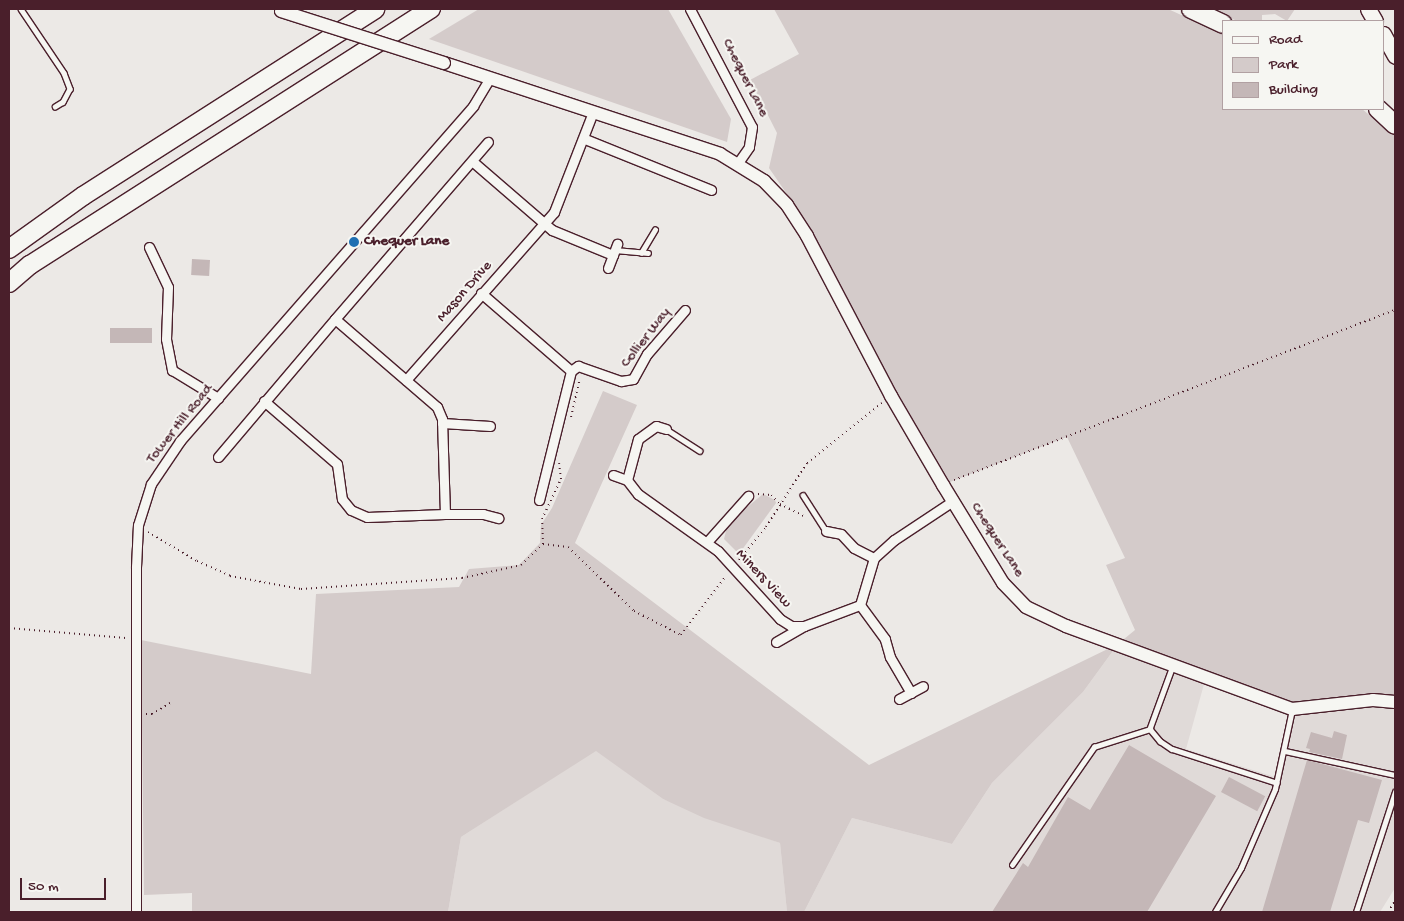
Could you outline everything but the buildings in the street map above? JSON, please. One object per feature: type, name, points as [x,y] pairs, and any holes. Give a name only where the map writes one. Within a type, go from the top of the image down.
[{"type":"highway","points":[[9,249],[91,191],[375,9]]},
{"type":"highway","points":[[9,283],[30,265],[431,9]]},
{"type":"highway","points":[[1191,9],[1222,24]]},
{"type":"highway","points":[[1379,110],[1395,125]]},
{"type":"main road","points":[[1368,9],[1374,20]]},
{"type":"main road","points":[[1384,36],[1395,56]]},
{"type":"street","name":"Chequer Lane","points":[[690,9],[752,127],[749,147],[738,163]]},
{"type":"street","name":"Chequer Lane","points":[[277,10],[711,151],[738,163],[764,181],[797,220],[891,396],[943,485],[1003,583],[1026,607],[1045,618],[1292,709],[1373,700],[1395,702]]},
{"type":"street","name":"Tower Hill Road","points":[[136,912],[134,638],[138,525],[151,484],[164,461],[474,106],[490,78]]},
{"type":"street","name":"Mason Drive","points":[[406,380],[544,223],[560,200],[585,139],[593,112]]},
{"type":"street","points":[[585,139],[711,190]]},
{"type":"street","points":[[218,457],[264,401],[488,142]]},
{"type":"street","points":[[472,161],[544,223],[562,235],[615,250],[608,268]]},
{"type":"street","points":[[148,248],[168,287],[166,339],[172,370],[218,398]]},
{"type":"street","points":[[481,293],[572,370],[539,500]]},
{"type":"street","name":"Collier Way","points":[[572,370],[578,366],[621,381],[634,379],[647,354],[686,310]]},
{"type":"street","points":[[335,319],[437,407],[442,423],[445,514]]},
{"type":"street","points":[[264,401],[336,464],[342,499],[358,514],[367,517],[483,514],[498,518]]},
{"type":"street","points":[[442,423],[490,426]]},
{"type":"street","points":[[613,475],[627,480],[638,439],[656,426],[666,429]]},
{"type":"street","name":"Miners View","points":[[627,480],[638,494],[707,542],[734,566],[780,619],[791,626],[804,626]]},
{"type":"street","points":[[707,542],[748,496]]},
{"type":"street","points":[[860,605],[874,558],[894,540],[953,501]]},
{"type":"street","points":[[825,529],[841,534],[854,548],[874,558]]},
{"type":"street","points":[[776,642],[804,626],[860,605]]},
{"type":"street","points":[[860,605],[885,639],[890,657],[911,693]]},
{"type":"street","points":[[899,699],[923,686]]},
{"type":"lane","points":[[21,9],[64,73],[70,89],[63,102],[55,107]]},
{"type":"lane","points":[[641,253],[656,230]]},
{"type":"lane","points":[[615,250],[648,253]]},
{"type":"lane","points":[[666,429],[700,451]]},
{"type":"lane","points":[[803,495],[825,529]]},
{"type":"lane","points":[[1150,729],[1173,665]]},
{"type":"lane","points":[[1215,912],[1241,868],[1276,783],[1285,750],[1292,709]]},
{"type":"lane","points":[[1150,729],[1172,749],[1276,783]]},
{"type":"lane","points":[[1012,865],[1094,747],[1150,729]]},
{"type":"lane","points":[[1285,750],[1395,775]]},
{"type":"lane","points":[[1356,912],[1395,792]]},
{"type":"path","points":[[943,485],[1395,310]]},
{"type":"path","points":[[571,419],[582,382],[572,370]]},
{"type":"path","points":[[543,544],[568,547],[634,611],[681,635],[780,504],[806,463],[891,396]]},
{"type":"path","points":[[138,525],[197,561],[230,576],[300,589],[488,574],[521,566],[543,544],[542,519],[561,479],[559,460]]},
{"type":"path","points":[[748,496],[764,493],[825,529]]},
{"type":"path","points":[[9,628],[134,638]]},
{"type":"path","points":[[136,714],[152,714],[172,702]]},
{"type":"path","points":[[1388,912],[1395,901]]},
{"type":"shaded area","points":[[1118,644],[1206,677],[1186,749],[1278,778],[1292,709],[1395,705],[1395,888],[1380,912],[804,912],[852,818],[952,844],[992,783],[1083,692]]},
{"type":"shaded area","points":[[596,750],[663,799],[780,843],[787,912],[448,912],[461,837]]},
{"type":"green space","points":[[479,9],[668,9],[731,119],[727,142],[429,39]]},
{"type":"green space","points":[[774,9],[1168,9],[1222,34],[1222,110],[1363,110],[1395,136],[1395,702],[1292,709],[1118,644],[1135,630],[1106,565],[1125,558],[1067,437],[950,482],[897,392],[809,226],[769,168],[777,133],[750,80],[799,54]]},
{"type":"green space","points":[[1211,9],[1295,9],[1288,20],[1275,14],[1262,15],[1262,20],[1235,20]]},
{"type":"green space","points":[[603,391],[637,405],[575,543],[869,765],[1118,644],[1083,692],[992,783],[952,844],[852,818],[804,912],[787,912],[780,843],[704,818],[663,799],[596,751],[461,837],[448,912],[192,912],[192,893],[144,895],[141,640],[311,674],[316,594],[459,587],[469,569],[519,565],[540,543],[541,525],[552,508]]},
{"type":"green space","points":[[763,494],[775,500],[776,503],[739,554],[724,539],[728,523]]},
{"type":"place","name":"Chequer Lane","points":[[354,242]]}]
